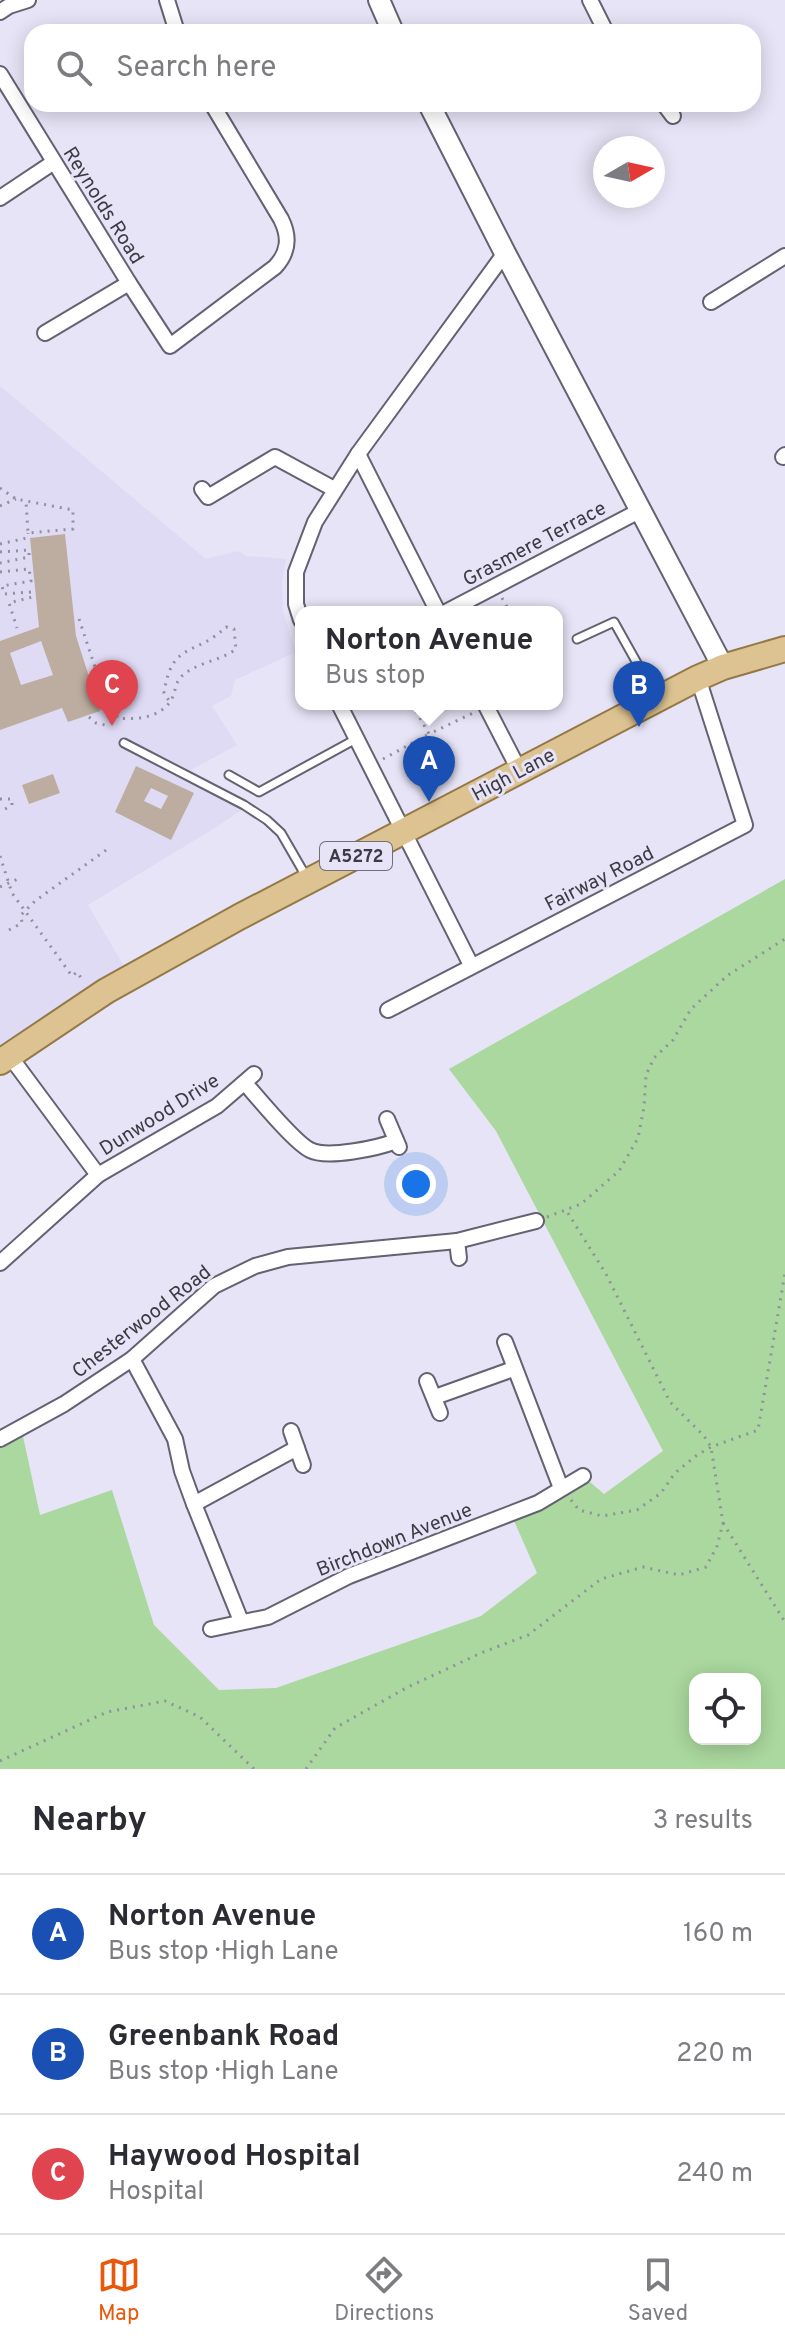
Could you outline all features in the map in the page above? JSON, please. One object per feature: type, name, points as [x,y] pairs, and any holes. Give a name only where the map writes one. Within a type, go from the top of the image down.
[{"type":"main road","name":"High Lane","points":[[4,1059],[95,998],[239,917],[519,770],[698,678],[723,667],[785,649]]},
{"type":"street","points":[[0,12],[28,0]]},
{"type":"street","points":[[167,0],[174,24]]},
{"type":"street","points":[[379,0],[390,24]]},
{"type":"street","points":[[590,0],[602,24]]},
{"type":"street","name":"Reynolds Road","points":[[0,74],[170,346],[275,267],[286,250],[286,230],[281,219],[217,112]]},
{"type":"street","points":[[433,112],[723,667]]},
{"type":"street","points":[[0,198],[54,162]]},
{"type":"street","points":[[297,606],[296,572],[315,522],[334,489],[505,253]]},
{"type":"street","points":[[711,302],[785,256]]},
{"type":"street","points":[[45,333],[129,283]]},
{"type":"street","points":[[358,454],[435,606]]},
{"type":"street","points":[[202,489],[208,497],[275,457],[334,489]]},
{"type":"street","name":"Grasmere Terrace","points":[[457,606],[641,510]]},
{"type":"street","name":"Fairway Road","points":[[388,1010],[745,825],[698,678]]},
{"type":"street","points":[[342,710],[471,965]]},
{"type":"street","points":[[489,710],[519,770]]},
{"type":"street","name":"Dunwood Drive","points":[[4,1059],[98,1175],[217,1106],[249,1078],[309,1150],[328,1153],[397,1144],[387,1119]]},
{"type":"street","points":[[0,1263],[98,1175]]},
{"type":"street","name":"Chesterwood Road","points":[[0,1439],[64,1404],[132,1359],[214,1286],[255,1266],[288,1257],[457,1241],[536,1221]]},
{"type":"street","points":[[457,1241],[459,1258]]},
{"type":"street","points":[[505,1342],[561,1488]]},
{"type":"street","points":[[132,1359],[175,1439],[182,1471],[241,1621]]},
{"type":"street","points":[[435,1397],[513,1369]]},
{"type":"street","points":[[427,1381],[440,1413]]},
{"type":"street","points":[[291,1431],[303,1465]]},
{"type":"street","points":[[194,1504],[297,1448]]},
{"type":"street","name":"Birchdown Avenue","points":[[211,1629],[268,1617],[349,1576],[538,1503],[583,1476]]},
{"type":"lane","points":[[577,639],[614,622],[657,699]]},
{"type":"lane","points":[[229,775],[259,792],[356,739]]},
{"type":"lane","points":[[124,743],[267,820],[281,833],[309,881]]},
{"type":"path","points":[[0,488],[16,499],[73,510],[73,529],[28,533]]},
{"type":"path","points":[[0,506],[16,499]]},
{"type":"path","points":[[0,544],[27,538],[26,501]]},
{"type":"path","points":[[0,552],[29,550],[29,557],[0,563]]},
{"type":"path","points":[[0,572],[29,569],[31,581],[2,586],[4,594],[31,592],[32,597],[9,603],[17,628]]},
{"type":"path","points":[[79,619],[105,697],[118,718]]},
{"type":"path","points":[[89,717],[105,725],[118,718],[135,720],[158,713],[170,702],[180,678],[210,660],[225,658],[236,649],[234,629],[226,627],[214,638],[180,654],[167,673],[164,693],[170,702]]},
{"type":"path","points":[[415,710],[429,734]]},
{"type":"path","points":[[370,766],[476,710]]},
{"type":"path","points":[[0,799],[12,799],[12,805],[0,812]]},
{"type":"path","points":[[9,930],[22,923],[21,915],[35,901],[109,848]]},
{"type":"path","points":[[0,856],[12,893],[72,976],[77,972],[95,998]]},
{"type":"path","points":[[0,887],[18,879]]},
{"type":"path","points":[[536,1221],[581,1204],[619,1171],[638,1138],[646,1075],[654,1058],[673,1040],[691,1009],[728,975],[785,939]]},
{"type":"path","points":[[566,1210],[606,1274],[670,1402],[711,1447],[723,1523],[785,1622]]},
{"type":"path","points":[[561,1488],[579,1510],[602,1516],[637,1510],[661,1493],[675,1473],[711,1447],[758,1430],[785,1273]]},
{"type":"path","points":[[306,1769],[335,1728],[406,1688],[528,1635],[601,1579],[643,1567],[679,1575],[706,1567],[717,1546],[723,1523]]},
{"type":"path","points":[[0,1761],[107,1712],[165,1701],[200,1717],[254,1769]]},
{"type":"shaded area","points":[[0,386],[206,559],[238,551],[246,556],[286,559],[282,582],[283,611],[295,652],[235,680],[231,696],[212,706],[237,745],[191,770],[246,802],[242,810],[88,905],[125,968],[0,1045]]},
{"type":"green space","points":[[785,879],[785,1769],[0,1769],[0,1439],[21,1427],[40,1515],[112,1490],[154,1625],[219,1690],[276,1688],[481,1616],[537,1573],[511,1514],[583,1476],[604,1494],[663,1451],[496,1131],[449,1069]]},
{"type":"building","points":[[65,534],[76,636],[100,711],[68,722],[62,708],[0,730],[0,641],[39,627],[30,538]],"holes":[[[41,641],[53,675],[21,685],[10,653]]]},
{"type":"building","points":[[136,766],[194,793],[171,840],[115,812]],"holes":[[[151,788],[168,796],[161,809],[144,801]]]},
{"type":"building","points":[[53,774],[60,793],[29,804],[22,785]]},
{"type":"place","name":"Haywood Hospital","points":[[112,726]]},
{"type":"place","name":"Greenbank Road","points":[[639,727]]},
{"type":"place","name":"Norton Avenue","points":[[429,802]]}]
